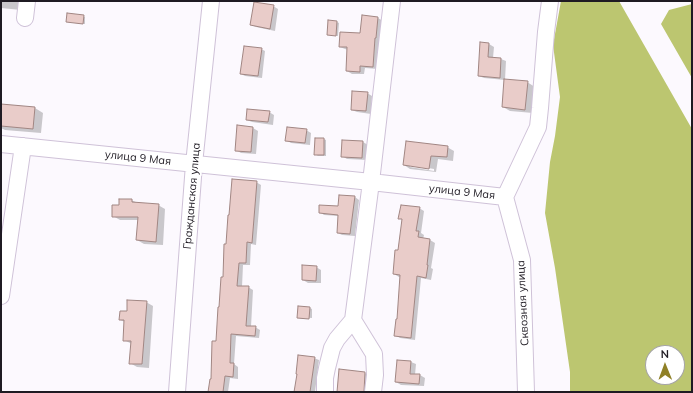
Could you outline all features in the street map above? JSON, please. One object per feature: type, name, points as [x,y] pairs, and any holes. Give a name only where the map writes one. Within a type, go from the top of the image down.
[{"type":"street","points":[[25,18],[27,1]]},
{"type":"street","name":"Гражданская улица","points":[[177,392],[194,164],[211,1]]},
{"type":"street","points":[[325,392],[325,378],[332,348],[337,339],[353,320],[392,1]]},
{"type":"street","points":[[505,197],[538,127],[550,1]]},
{"type":"street","name":"улица 9 Мая","points":[[1,144],[505,197]]},
{"type":"street","points":[[1,296],[23,146]]},
{"type":"street","name":"Сквозная улица","points":[[505,197],[522,260],[526,392]]},
{"type":"street","points":[[353,320],[374,354],[375,375],[373,392]]},
{"type":"green space","points":[[561,1],[619,1],[692,129],[692,392],[570,392],[570,372],[555,268],[545,213],[550,162],[560,97],[553,45]]},
{"type":"green space","points":[[692,4],[692,78],[661,24],[669,10]]},
{"type":"building","points":[[254,2],[274,5],[270,29],[250,25]]},
{"type":"building","points":[[67,13],[84,15],[83,24],[66,22]]},
{"type":"building","points":[[362,15],[378,17],[373,67],[360,66],[360,72],[346,71],[347,47],[339,47],[340,32],[360,33]]},
{"type":"building","points":[[328,20],[337,21],[336,36],[327,35]]},
{"type":"building","points":[[480,42],[489,43],[488,57],[501,58],[500,78],[478,76]]},
{"type":"building","points":[[244,46],[262,48],[258,76],[240,74]]},
{"type":"building","points":[[504,79],[528,81],[525,110],[502,107]]},
{"type":"building","points":[[352,91],[368,92],[366,111],[351,110]]},
{"type":"building","points":[[1,104],[35,107],[33,129],[1,126]]},
{"type":"building","points":[[247,109],[270,111],[268,122],[246,120]]},
{"type":"building","points":[[237,125],[253,127],[251,152],[235,151]]},
{"type":"building","points":[[287,127],[307,129],[305,143],[285,141]]},
{"type":"building","points":[[315,138],[324,138],[324,155],[314,155]]},
{"type":"building","points":[[342,140],[363,141],[362,158],[341,157]]},
{"type":"building","points":[[406,141],[448,146],[447,157],[431,156],[429,169],[403,165]]},
{"type":"building","points":[[232,179],[257,181],[252,243],[247,242],[246,263],[239,263],[237,286],[249,286],[246,326],[256,326],[255,336],[231,334],[230,363],[234,363],[233,377],[225,376],[223,392],[208,392],[211,379],[212,341],[216,341],[221,277],[223,277],[224,244],[226,244]]},
{"type":"building","points":[[339,195],[355,196],[350,234],[337,233],[338,215],[319,213],[319,205],[338,206]]},
{"type":"building","points":[[119,199],[132,199],[132,202],[159,204],[156,242],[136,240],[138,217],[112,217],[112,205],[119,205]]},
{"type":"building","points":[[401,205],[420,207],[416,231],[419,231],[418,237],[430,239],[426,278],[417,276],[411,338],[394,336],[397,319],[400,275],[393,274],[395,250],[398,250],[402,219],[398,219]]},
{"type":"building","points":[[302,265],[317,266],[316,281],[302,280]]},
{"type":"building","points":[[127,300],[147,301],[142,364],[129,364],[131,341],[123,341],[124,320],[119,320],[120,311],[127,311]]},
{"type":"building","points":[[298,306],[310,307],[309,319],[297,318]]},
{"type":"building","points":[[298,355],[315,357],[310,392],[294,392]]},
{"type":"building","points":[[397,360],[411,361],[410,374],[420,374],[419,384],[395,382]]},
{"type":"building","points":[[339,369],[365,372],[364,392],[337,392]]}]
